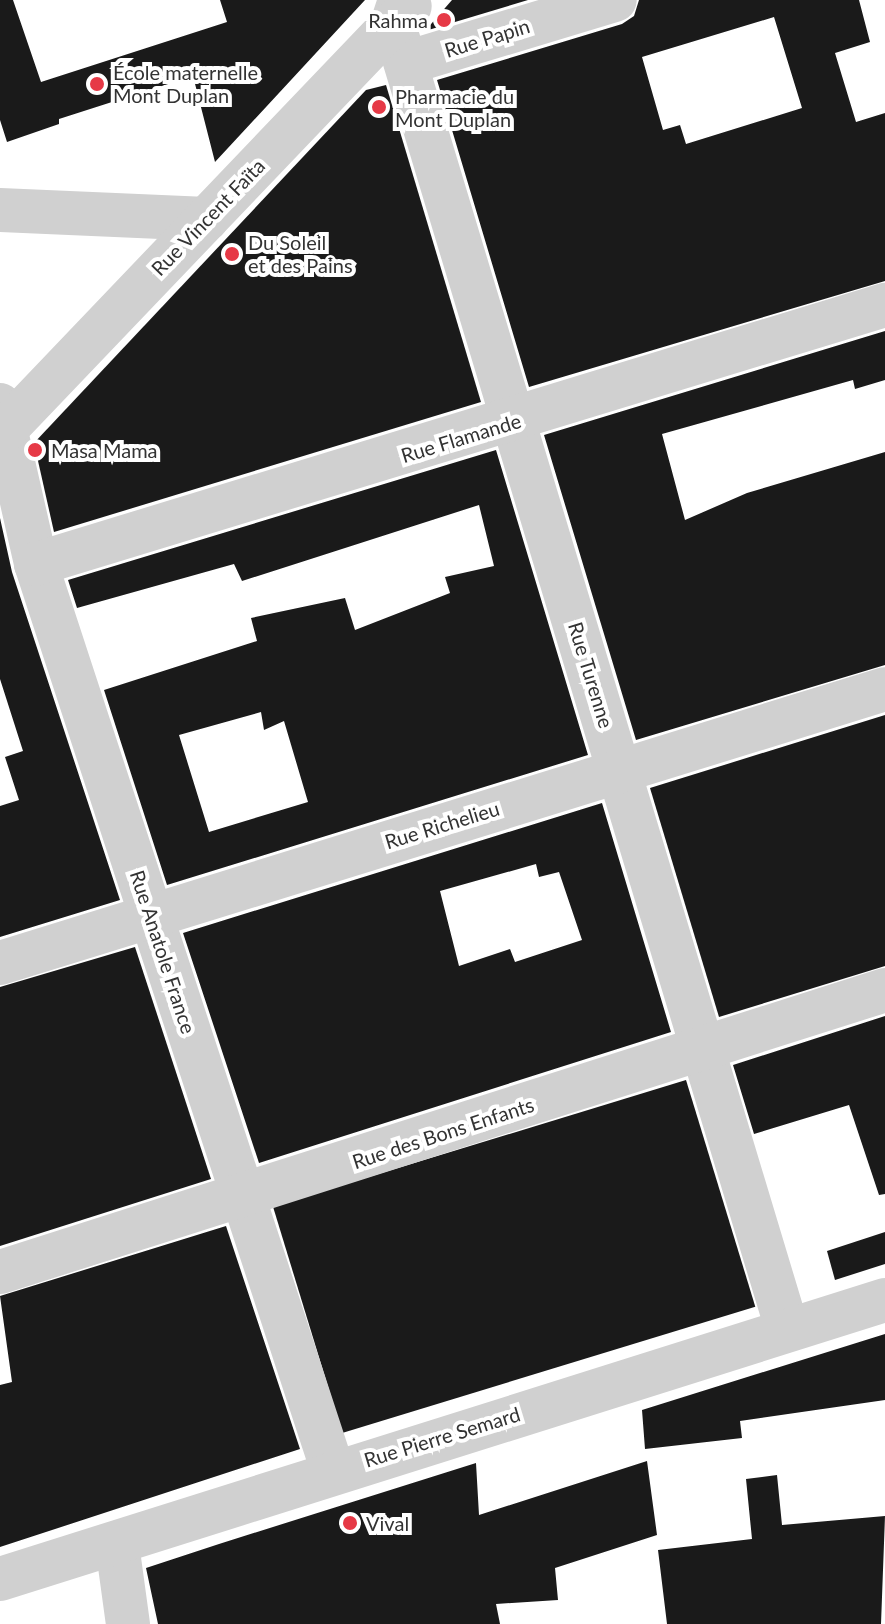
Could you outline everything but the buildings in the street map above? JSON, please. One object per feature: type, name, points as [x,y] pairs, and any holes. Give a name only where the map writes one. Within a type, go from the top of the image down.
[{"type":"street","name":"Rue Papin","points":[[406,63],[615,0]]},
{"type":"street","name":"Rue Turenne","points":[[403,7],[406,63],[787,1329]]},
{"type":"street","name":"Rue Vincent Faïta","points":[[2,423],[207,219],[403,7]]},
{"type":"street","points":[[0,210],[207,219]]},
{"type":"street","name":"Rue Flamande","points":[[36,564],[515,422],[885,305]]},
{"type":"street","name":"Rue Anatole France","points":[[2,423],[36,564],[152,915],[240,1198],[333,1471]]},
{"type":"street","name":"Rue Richelieu","points":[[0,963],[885,689]]},
{"type":"street","name":"Rue des Bons Enfants","points":[[0,1272],[885,990]]},
{"type":"street","name":"Rue Pierre Semard","points":[[0,1579],[117,1544],[333,1471],[885,1300]]},
{"type":"street","points":[[117,1544],[128,1624]]},
{"type":"place","name":"Rahma","points":[[444,20]]},
{"type":"place","name":"École maternelle Mont Duplan","points":[[97,84]]},
{"type":"place","name":"Pharmacie du Mont Duplan","points":[[379,107]]},
{"type":"place","name":"Du Soleil et des Pains","points":[[232,254]]},
{"type":"place","name":"Masa Mama","points":[[35,450]]},
{"type":"place","name":"Vival","points":[[350,1523]]}]
